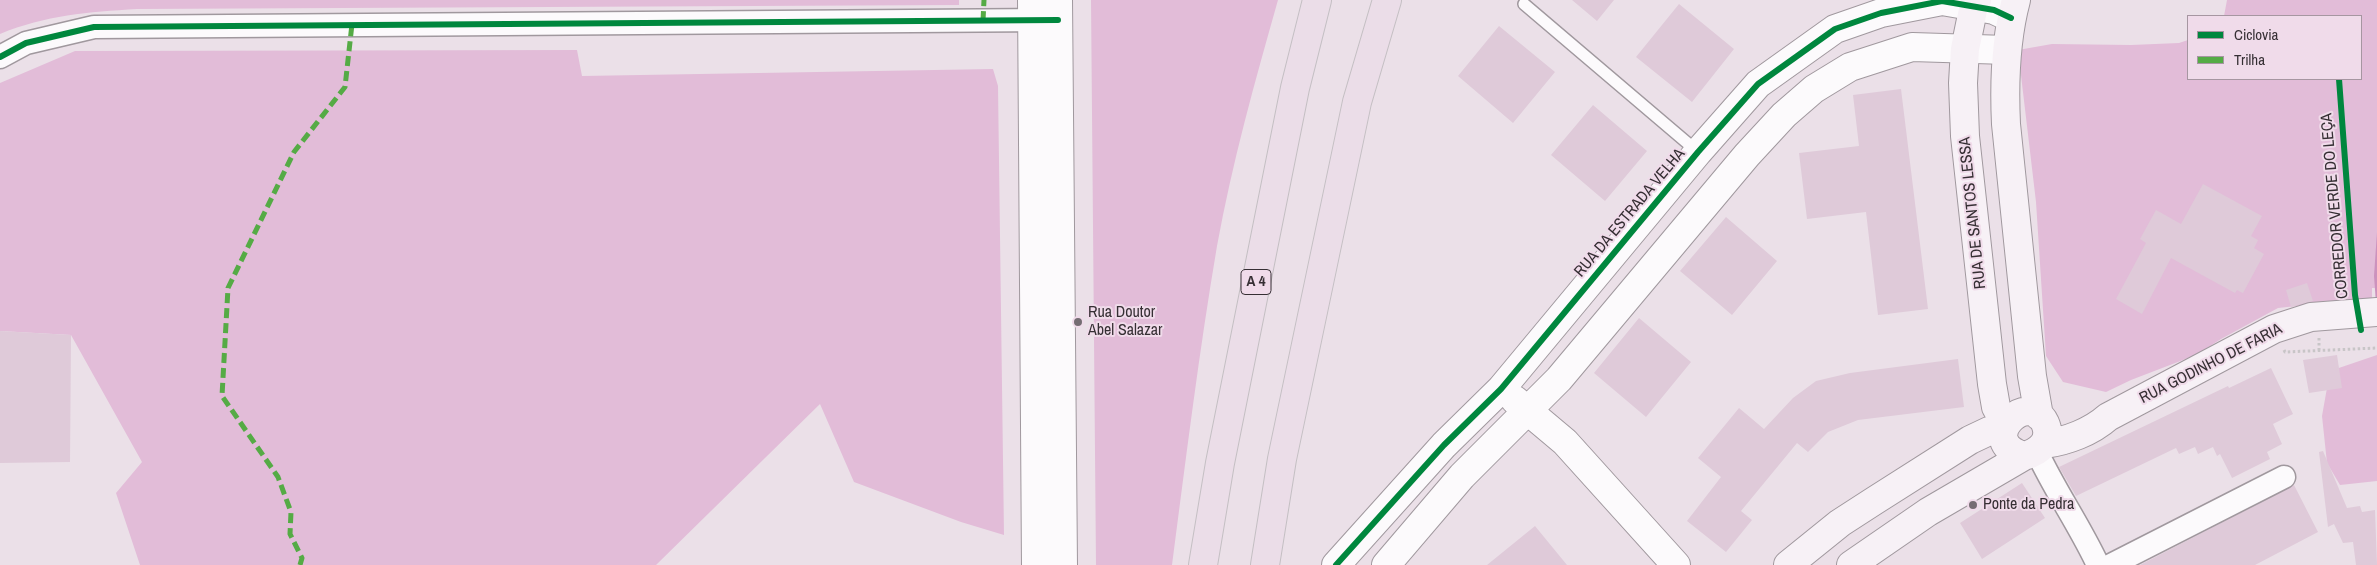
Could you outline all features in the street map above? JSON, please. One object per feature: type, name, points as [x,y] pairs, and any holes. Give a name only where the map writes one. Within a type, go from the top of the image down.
[{"type":"highway","name":"A 4","points":[[1203,565],[1220,464],[1295,88],[1317,0]]},
{"type":"highway","points":[[1265,565],[1282,459],[1357,102],[1387,0]]},
{"type":"main road","name":"RUA DE SANTOS LESSA","points":[[1975,3],[1965,50],[1963,83],[1965,136],[1992,384],[1996,407],[2004,426]]},
{"type":"main road","points":[[2004,426],[2004,438],[2008,447],[2015,453],[2038,438],[2006,124],[2004,85],[2013,9]]},
{"type":"main road","name":"RUA GODINHO DE FARIA","points":[[1851,565],[2038,438],[2060,442],[2098,426],[2108,417],[2274,329],[2311,317],[2377,312]]},
{"type":"main road","name":"RUA GODINHO DE FARIA","points":[[1788,565],[1840,524],[1874,501],[1970,440],[2004,426],[2012,416],[2020,412],[2030,412],[2038,438]]},
{"type":"street","name":"RUA DA ESTRADA VELHA","points":[[1336,565],[1444,445],[1501,389],[1693,158],[1758,84],[1835,29],[1881,13],[1942,1],[1975,3],[1994,10],[2013,9]]},
{"type":"street","points":[[0,57],[26,43],[94,27],[1045,10]]},
{"type":"street","points":[[1036,565],[1045,10]]},
{"type":"street","points":[[1045,10],[1063,565]]},
{"type":"street","points":[[1386,565],[1462,476],[1559,379],[1784,115],[1814,89],[1850,67],[1912,47],[2007,50]]},
{"type":"street","name":"RUA DA ESTRADA VELHA","points":[[1693,158],[1719,190]]},
{"type":"street","points":[[1501,389],[1565,442],[1676,565]]},
{"type":"street","points":[[2038,438],[2048,477],[2079,527],[2098,565]]},
{"type":"street","points":[[2111,565],[2284,477]]},
{"type":"lane","points":[[1524,4],[1693,158]]},
{"type":"path","points":[[2285,352],[2377,348]]},
{"type":"shaded area","points":[[0,0],[959,0],[959,5],[137,9],[84,13],[34,22],[0,34]]},
{"type":"shaded area","points":[[1091,0],[1278,0],[1237,153],[1217,246],[1172,565],[1096,565]]},
{"type":"shaded area","points":[[2227,0],[2377,0],[2377,288],[2372,288],[2372,298],[2278,308],[2196,355],[2131,380],[2106,392],[2063,382],[2046,356],[2036,202],[2018,50],[2052,44],[2131,45],[2179,43],[2187,40],[2187,80],[2362,80],[2362,15],[2224,15]]},
{"type":"shaded area","points":[[577,50],[582,76],[993,69],[998,86],[1004,535],[961,522],[854,482],[820,404],[656,565],[140,565],[116,493],[142,462],[71,335],[0,331],[0,83],[75,51]]},
{"type":"shaded area","points":[[2377,232],[2377,317],[2374,276]]},
{"type":"shaded area","points":[[2377,355],[2377,481],[2340,485],[2327,463],[2322,416],[2330,371]]},
{"type":"building","points":[[1572,0],[1614,0],[1597,21]]},
{"type":"building","points":[[1679,4],[1734,49],[1692,102],[1636,57]]},
{"type":"building","points":[[1499,26],[1555,72],[1513,123],[1458,76]]},
{"type":"building","points":[[1901,89],[1928,309],[1878,315],[1866,212],[1807,219],[1799,153],[1859,146],[1853,95]]},
{"type":"building","points":[[1593,105],[1647,151],[1605,201],[1551,155]]},
{"type":"building","points":[[2203,184],[2262,216],[2251,236],[2258,240],[2254,248],[2264,254],[2243,293],[2237,290],[2235,293],[2171,258],[2142,314],[2116,299],[2146,243],[2140,239],[2156,210],[2181,224]]},
{"type":"building","points":[[1726,217],[1777,261],[1732,315],[1680,271]]},
{"type":"building","points":[[2307,283],[2313,301],[2291,307],[2286,290]]},
{"type":"building","points":[[1639,318],[1691,362],[1646,417],[1594,373]]},
{"type":"building","points":[[0,331],[71,335],[70,462],[0,463]]},
{"type":"building","points":[[2337,355],[2342,388],[2309,393],[2303,360]]},
{"type":"building","points":[[1958,359],[1964,407],[1858,420],[1828,432],[1808,452],[1797,443],[1741,511],[1752,520],[1726,552],[1687,521],[1721,477],[1698,458],[1739,408],[1764,429],[1793,398],[1816,381],[1850,373]]},
{"type":"building","points":[[2271,368],[2293,414],[2273,424],[2282,444],[2267,452],[2270,459],[2232,478],[2220,454],[2217,456],[2213,447],[2198,454],[2195,447],[2179,454],[2176,448],[2076,496],[2059,467],[2228,386],[2229,388]]},
{"type":"building","points":[[2323,451],[2347,508],[2360,506],[2362,512],[2375,510],[2377,565],[2356,565],[2353,542],[2343,543],[2334,524],[2328,527],[2319,452]]},
{"type":"building","points":[[2022,483],[2045,518],[1982,559],[1960,523]]},
{"type":"building","points":[[2294,485],[2318,532],[2255,565],[2140,565]]},
{"type":"building","points":[[1535,526],[1567,565],[1487,565]]},
{"type":"marked path","points":[[983,21],[984,0]]},
{"type":"marked path","points":[[300,565],[302,558],[290,534],[291,512],[278,477],[222,396],[228,288],[294,152],[345,87],[352,24]]},
{"type":"cycle path","points":[[1336,565],[1444,445],[1501,389],[1698,152],[1758,84],[1835,29],[1881,13],[1942,1],[1994,10],[2011,18]]},
{"type":"cycle path","points":[[0,57],[26,43],[94,27],[1058,20]]},
{"type":"cycle path","name":"CORREDOR VERDE DO LEÇA","points":[[2339,80],[2355,295],[2361,330]]},
{"type":"place","name":"Rua Doutor Abel Salazar","points":[[1078,322]]},
{"type":"place","name":"Ponte da Pedra","points":[[1973,505]]}]
